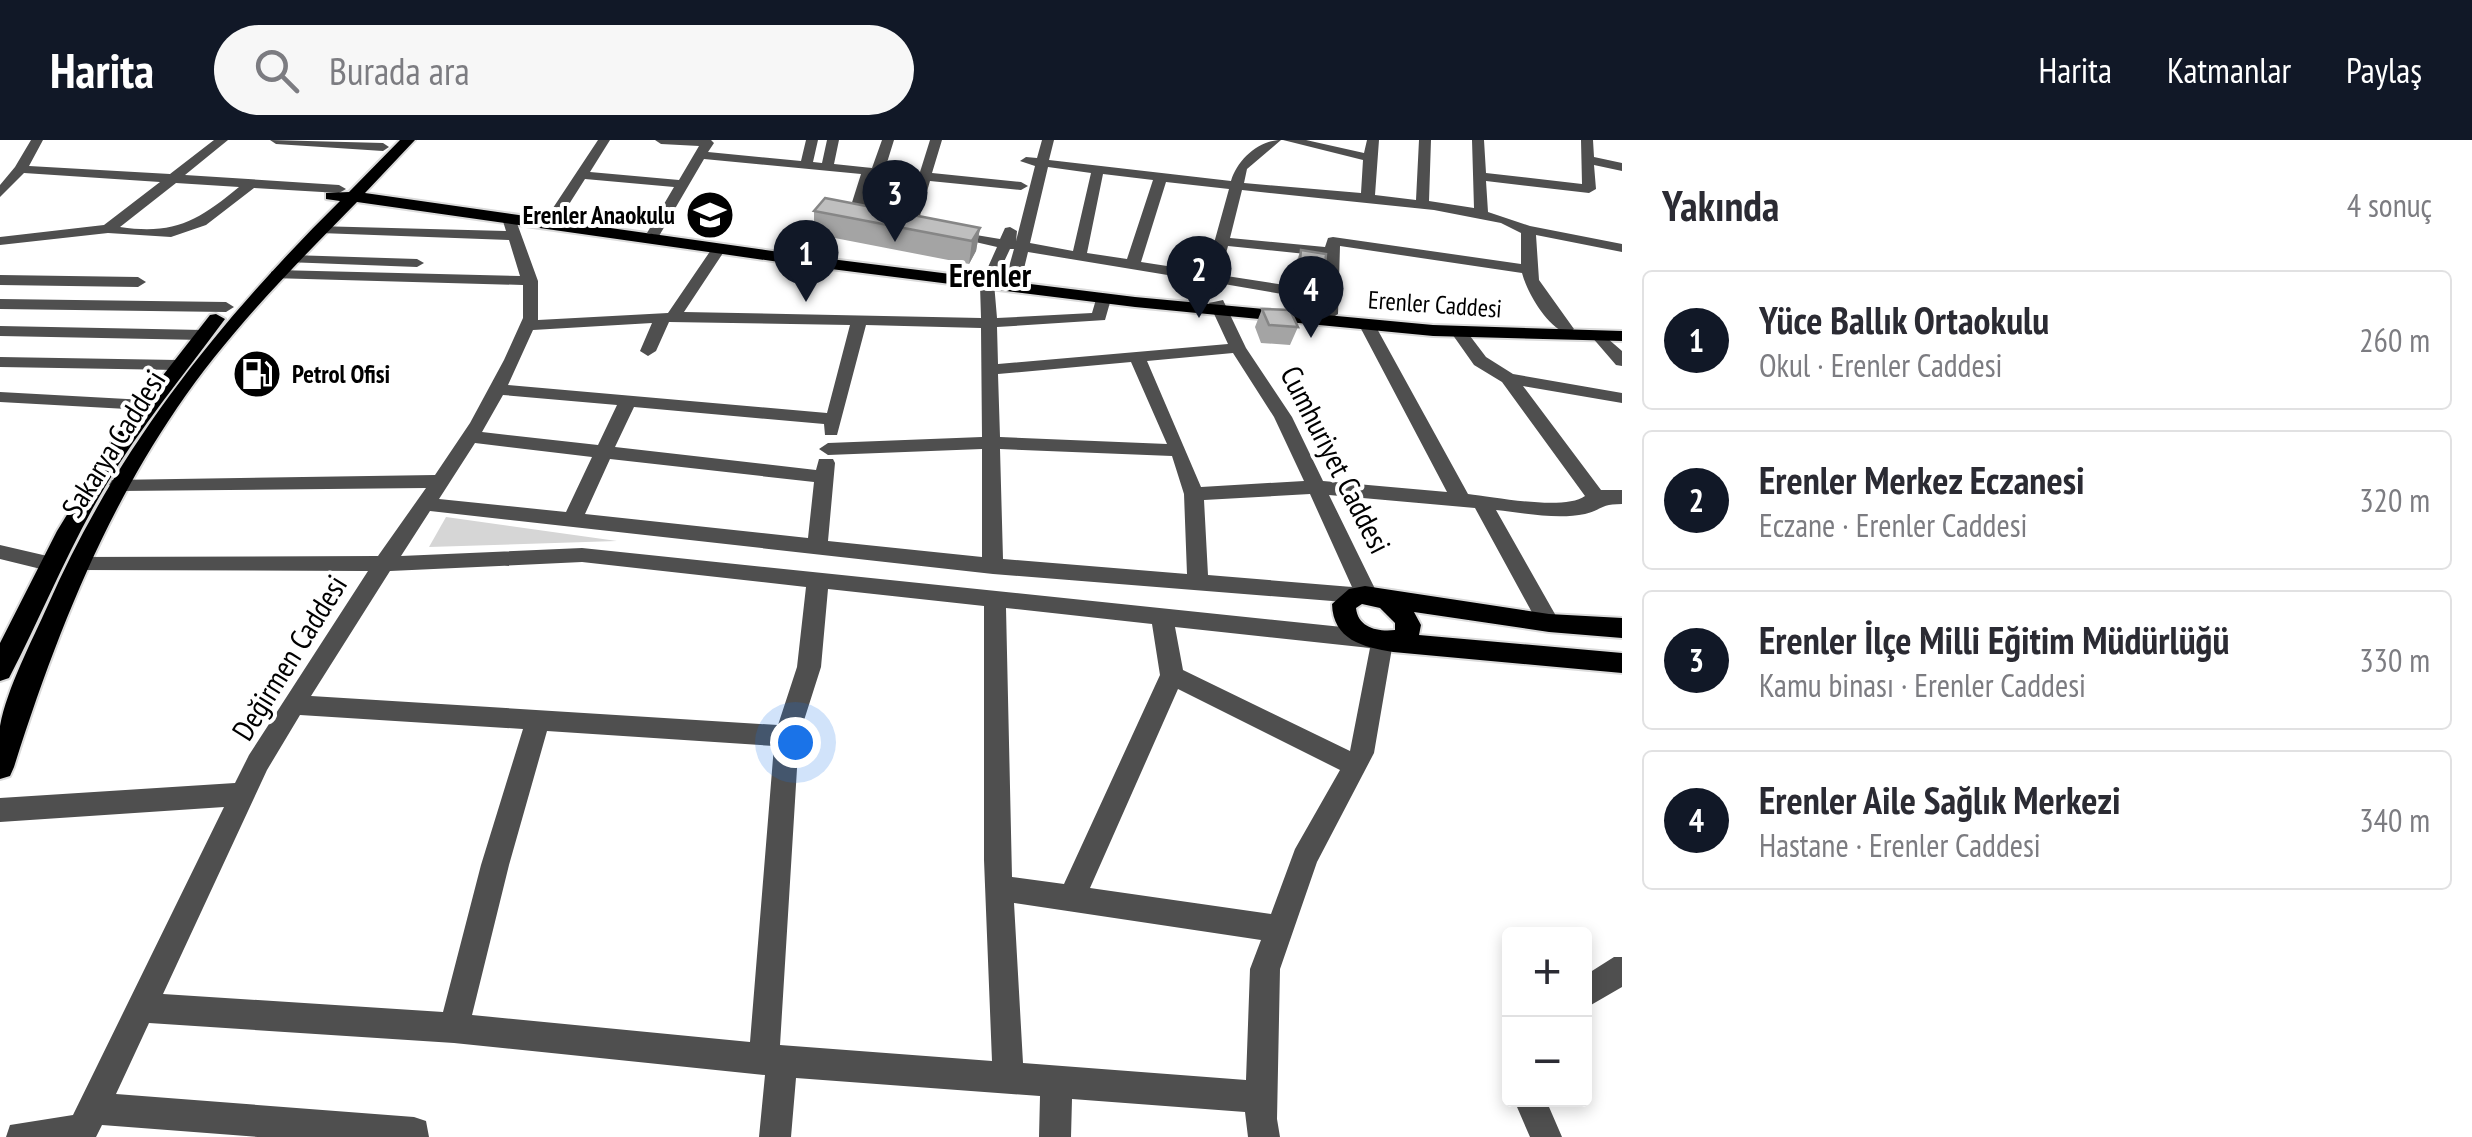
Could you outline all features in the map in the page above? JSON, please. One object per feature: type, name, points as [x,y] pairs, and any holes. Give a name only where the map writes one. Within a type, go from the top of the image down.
[{"type":"main road","name":"Sakarya Caddesi","points":[[0,767],[23,694],[78,562],[170,404],[388,147],[408,140]]},
{"type":"main road","points":[[388,147],[381,172],[383,185],[414,198]]},
{"type":"main road","name":"Sakarya Caddesi","points":[[0,671],[49,563],[145,405],[226,308],[349,196]]},
{"type":"main road","name":"Erenler Caddesi","points":[[349,196],[414,198],[1103,299],[1214,305],[1330,305],[1566,328],[1622,327]]},
{"type":"main road","name":"Erenler Caddesi","points":[[349,196],[512,227],[1367,324],[1622,336]]},
{"type":"main road","points":[[1367,596],[1395,606],[1407,618],[1406,636],[1382,641]]},
{"type":"main road","points":[[1622,628],[1549,623],[1367,596],[1344,604],[1345,619],[1382,641],[1622,662]]},
{"type":"street","points":[[1,190],[21,170],[37,140]]},
{"type":"street","points":[[108,229],[222,140]]},
{"type":"street","points":[[276,140],[388,147]]},
{"type":"street","points":[[554,218],[604,140]]},
{"type":"street","points":[[661,140],[871,175],[1021,186]]},
{"type":"street","points":[[806,165],[812,140]]},
{"type":"street","points":[[827,167],[833,140]]},
{"type":"street","points":[[888,140],[856,215],[1012,247],[1209,278],[1330,305],[1332,241],[1528,270]]},
{"type":"street","points":[[910,226],[936,140]]},
{"type":"street","points":[[1013,282],[1012,247],[1031,140]]},
{"type":"street","points":[[992,566],[988,443],[990,282],[1012,247],[1044,163],[1048,140]]},
{"type":"street","points":[[1214,305],[1209,278],[1241,168],[1275,140]]},
{"type":"street","points":[[1290,140],[1369,158]]},
{"type":"street","points":[[1368,199],[1369,158],[1374,140]]},
{"type":"street","points":[[1422,207],[1425,140]]},
{"type":"street","points":[[1478,140],[1481,215]]},
{"type":"street","points":[[1480,176],[1589,189],[1587,140]]},
{"type":"street","points":[[703,150],[871,175]]},
{"type":"street","points":[[654,233],[703,150]]},
{"type":"street","points":[[1026,160],[1481,215],[1525,229],[1622,248]]},
{"type":"street","points":[[1588,160],[1622,166]]},
{"type":"street","points":[[1079,258],[1098,169]]},
{"type":"street","points":[[21,170],[251,183],[349,196]]},
{"type":"street","points":[[582,175],[683,184]]},
{"type":"street","points":[[1132,266],[1162,177]]},
{"type":"street","points":[[0,240],[108,229],[168,235],[195,228],[251,183]]},
{"type":"street","points":[[320,229],[512,227]]},
{"type":"street","name":"Değirmen Caddesi","points":[[85,1125],[244,794],[294,705],[471,436],[527,326],[528,274],[512,227]]},
{"type":"street","points":[[1525,229],[1530,238],[1528,270],[1544,304],[1566,328]]},
{"type":"street","points":[[1220,241],[1330,252]]},
{"type":"street","points":[[648,351],[718,250]]},
{"type":"street","points":[[284,267],[528,274]]},
{"type":"street","points":[[0,280],[138,282]]},
{"type":"street","points":[[527,326],[668,317],[988,324],[1100,317],[1103,299]]},
{"type":"street","points":[[0,304],[226,308]]},
{"type":"street","name":"Cumhuriyet Caddesi","points":[[1214,305],[1283,417],[1367,596]]},
{"type":"street","points":[[816,547],[833,420],[859,323]]},
{"type":"street","points":[[1367,324],[1549,623]]},
{"type":"street","points":[[0,330],[202,334]]},
{"type":"street","points":[[1458,331],[1480,361],[1508,378],[1622,398]]},
{"type":"street","points":[[1599,336],[1622,361]]},
{"type":"street","points":[[988,370],[1238,348]]},
{"type":"street","points":[[1136,356],[1179,450],[1194,494],[1198,584]]},
{"type":"street","points":[[0,362],[177,365]]},
{"type":"street","points":[[1508,378],[1596,497]]},
{"type":"street","points":[[497,388],[833,420]]},
{"type":"street","points":[[0,414],[9,397],[145,405]]},
{"type":"street","points":[[571,522],[627,402]]},
{"type":"street","points":[[471,436],[824,477]]},
{"type":"street","points":[[828,449],[988,443],[1179,450]]},
{"type":"street","points":[[120,485],[442,481]]},
{"type":"street","points":[[1194,494],[1317,487],[1554,509],[1584,507],[1596,497],[1622,497]]},
{"type":"street","points":[[426,504],[992,566],[1367,596]]},
{"type":"street","points":[[0,552],[49,563]]},
{"type":"street","points":[[78,562],[386,564],[582,555],[1382,641],[1362,753],[1305,858],[1265,970],[1261,1097],[1264,1137]]},
{"type":"street","points":[[775,1137],[773,1060],[787,736],[809,667],[818,578]]},
{"type":"street","points":[[995,597],[1008,1078]]},
{"type":"street","points":[[1072,898],[1172,674],[1162,616]]},
{"type":"street","points":[[1172,674],[1355,765]]},
{"type":"street","points":[[294,705],[787,736]]},
{"type":"street","points":[[454,1028],[495,866],[538,720]]},
{"type":"street","points":[[0,810],[244,794]]},
{"type":"street","points":[[1000,888],[1280,929]]},
{"type":"street","points":[[1592,988],[1614,972],[1622,972]]},
{"type":"street","points":[[142,1008],[454,1028],[773,1060],[1261,1097]]},
{"type":"street","points":[[1056,1082],[1056,1137]]},
{"type":"street","points":[[1533,1107],[1546,1137]]},
{"type":"street","points":[[22,1137],[85,1125],[414,1133],[413,1137]]},
{"type":"shaded area","points":[[446,517],[617,541],[429,547]]},
{"type":"building","points":[[825,198],[980,228],[972,241],[814,211]]},
{"type":"building","points":[[1301,250],[1326,254],[1324,275],[1299,271]]},
{"type":"building","points":[[1262,309],[1290,310],[1298,327],[1269,325]]},
{"type":"place","name":"Erenler Anaokulu","points":[[710,215]]},
{"type":"place","name":"Erenler İlçe Milli Eğitim Müdürlüğü","points":[[895,242]]},
{"type":"place","name":"Yüce Ballık Ortaokulu","points":[[806,302]]},
{"type":"place","name":"Erenler Merkez Eczanesi","points":[[1199,318]]},
{"type":"place","name":"Erenler Aile Sağlık Merkezi","points":[[1311,338]]},
{"type":"place","name":"Petrol Ofisi","points":[[257,374]]},
{"type":"district","name":"Erenler","points":[[990,276]]}]
